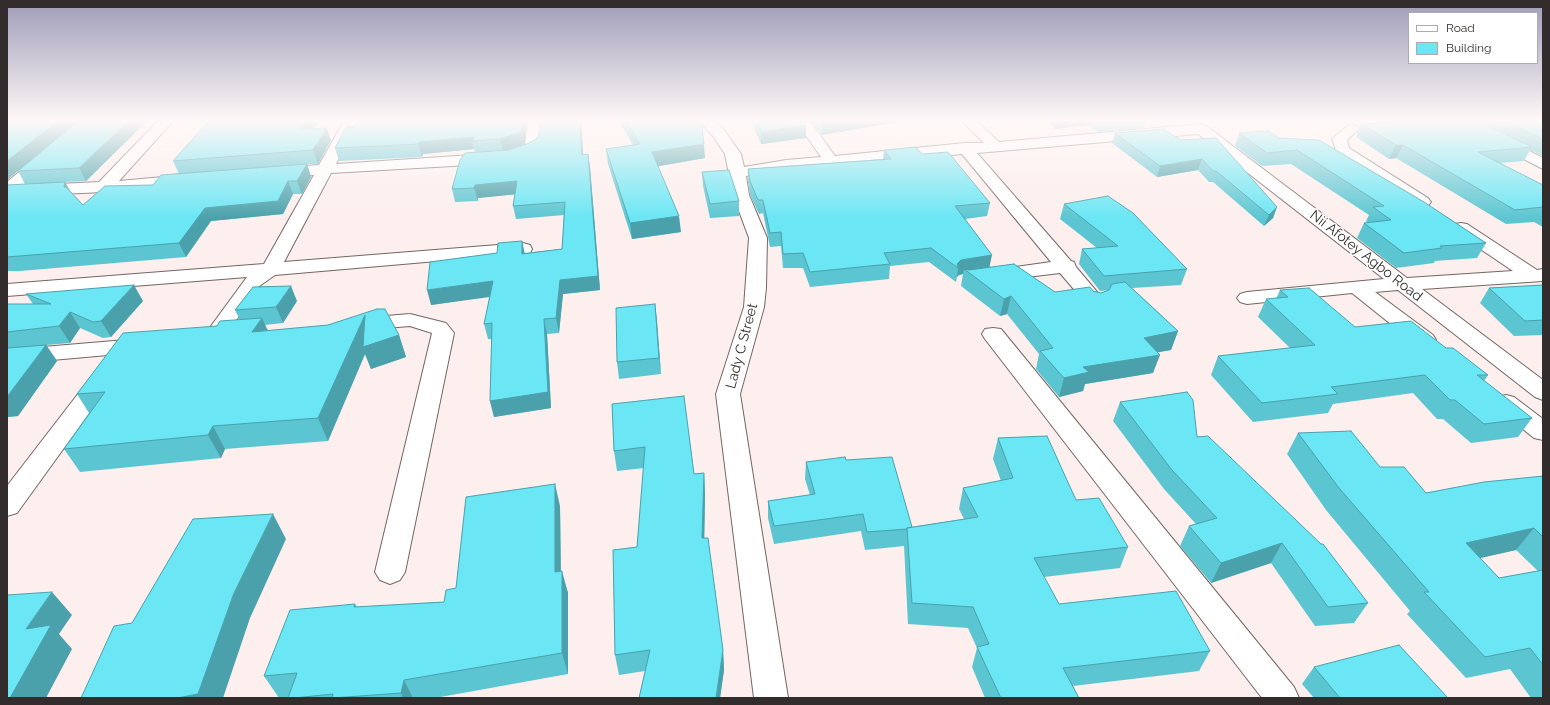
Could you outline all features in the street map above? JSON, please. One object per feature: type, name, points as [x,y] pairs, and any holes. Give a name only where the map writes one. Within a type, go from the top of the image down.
[{"type":"street","points":[[7,191],[50,154]]},
{"type":"street","points":[[104,187],[135,154]]},
{"type":"street","points":[[238,335],[203,338],[251,284],[271,268],[333,154]]},
{"type":"street","points":[[262,174],[504,158],[518,154]]},
{"type":"street","name":"Lady C Street","points":[[733,154],[741,195],[758,238],[754,307],[728,394],[771,698]]},
{"type":"street","points":[[826,154],[831,161]]},
{"type":"street","points":[[737,173],[786,165],[904,154]]},
{"type":"street","points":[[970,154],[1067,266],[1096,303]]},
{"type":"street","name":"Nii Afotey Agbo Road","points":[[1232,154],[1543,392]]},
{"type":"street","points":[[1348,154],[1444,217],[1538,275]]},
{"type":"street","points":[[1524,154],[1543,164]]},
{"type":"street","points":[[7,191],[104,187],[199,179]]},
{"type":"street","points":[[7,290],[523,249]]},
{"type":"street","points":[[980,277],[1067,266]]},
{"type":"street","points":[[1247,298],[1356,287],[1538,275]]},
{"type":"street","points":[[1356,287],[1443,355]]},
{"type":"street","points":[[339,326],[410,320],[440,327],[443,333],[390,572]]},
{"type":"street","points":[[993,334],[1282,698]]},
{"type":"street","points":[[7,357],[137,346],[7,506]]},
{"type":"street","points":[[1487,388],[1543,432]]},
{"type":"building","points":[[7,154],[16,154],[7,161]]},
{"type":"building","points":[[39,154],[94,154],[79,168],[18,171]]},
{"type":"building","points":[[179,154],[263,154],[173,161]]},
{"type":"building","points":[[464,154],[588,154],[598,276],[560,280],[556,318],[544,319],[548,392],[490,401],[492,323],[484,324],[493,281],[427,290],[430,262],[497,253],[498,243],[522,241],[522,254],[562,249],[565,202],[513,206],[517,181],[475,185],[474,188],[452,189],[460,160]]},
{"type":"building","points":[[608,154],[653,154],[679,216],[630,223]]},
{"type":"building","points":[[887,154],[950,154],[990,203],[955,206],[992,255],[961,260],[957,264],[958,268],[931,248],[884,253],[890,264],[810,272],[803,253],[783,254],[781,232],[770,233],[763,200],[758,200],[750,181],[748,169],[891,159]]},
{"type":"building","points":[[1144,154],[1230,154],[1277,207],[1269,215],[1216,171],[1213,171],[1202,159],[1160,166]]},
{"type":"building","points":[[1303,154],[1343,154],[1424,202],[1486,243],[1440,246],[1442,248],[1404,253],[1364,223],[1391,220],[1373,207],[1384,206]]},
{"type":"building","points":[[1418,154],[1482,154],[1543,185],[1543,207],[1515,210]]},
{"type":"building","points":[[307,164],[297,181],[288,181],[278,201],[205,208],[179,243],[7,257],[7,185],[65,182],[64,187],[66,187],[83,205],[105,186],[153,185],[161,175]]},
{"type":"building","points":[[729,170],[739,201],[710,204],[702,172]]},
{"type":"building","points":[[1108,196],[1133,213],[1187,269],[1104,276],[1082,249],[1118,246],[1064,204]]},
{"type":"building","points":[[1014,264],[1055,292],[1090,287],[1093,291],[1101,293],[1109,290],[1112,284],[1125,282],[1178,331],[1144,338],[1160,355],[1083,367],[1089,372],[1064,378],[1040,351],[1053,348],[1011,296],[1004,299],[964,269],[969,270]]},
{"type":"building","points":[[134,285],[101,321],[93,322],[70,312],[59,326],[7,332],[7,304],[51,304],[26,294]]},
{"type":"building","points":[[1543,285],[1543,320],[1525,321],[1489,288]]},
{"type":"building","points":[[291,286],[276,307],[235,310],[253,287]]},
{"type":"building","points":[[1309,288],[1355,327],[1411,321],[1446,348],[1453,348],[1488,375],[1477,375],[1532,418],[1484,424],[1455,400],[1450,400],[1425,375],[1331,387],[1338,394],[1262,403],[1218,356],[1315,345],[1266,299],[1288,297],[1280,290]]},
{"type":"building","points":[[655,304],[659,358],[617,362],[616,308]]},
{"type":"building","points":[[377,309],[385,309],[399,335],[363,347],[365,315],[318,418],[213,426],[208,435],[64,449],[105,392],[77,394],[123,333],[217,326],[220,321],[262,318],[252,332],[328,325]]},
{"type":"building","points":[[46,345],[7,397],[7,348]]},
{"type":"building","points":[[1187,392],[1193,400],[1197,437],[1208,436],[1321,544],[1323,544],[1368,603],[1328,607],[1282,543],[1221,563],[1189,526],[1217,518],[1172,470],[1120,402]]},
{"type":"building","points":[[684,396],[694,474],[704,473],[702,538],[708,538],[723,650],[716,698],[639,698],[650,650],[615,655],[613,550],[637,547],[645,447],[614,451],[612,404]]},
{"type":"building","points":[[1351,431],[1380,467],[1404,467],[1426,493],[1484,482],[1543,476],[1543,537],[1534,528],[1466,543],[1499,578],[1543,570],[1543,665],[1530,648],[1485,657],[1424,592],[1429,592],[1339,488],[1298,433]]},
{"type":"building","points":[[1047,436],[1076,500],[1099,498],[1128,547],[1034,558],[1059,604],[1176,591],[1210,651],[1063,668],[1079,698],[1001,698],[977,647],[989,644],[973,607],[912,603],[907,528],[978,517],[963,488],[1013,478],[998,438]]},
{"type":"building","points":[[845,457],[846,460],[892,457],[912,527],[907,529],[867,532],[863,514],[774,526],[768,501],[815,494],[806,462]]},
{"type":"building","points":[[555,484],[555,572],[562,571],[562,653],[404,680],[401,693],[332,698],[333,694],[288,698],[297,673],[264,676],[290,610],[355,604],[354,607],[444,602],[446,590],[456,588],[466,497]]},
{"type":"building","points":[[273,514],[234,593],[198,694],[177,698],[81,698],[114,626],[132,623],[193,519]]},
{"type":"building","points":[[52,592],[26,629],[51,625],[10,698],[7,698],[7,595]]},
{"type":"building","points":[[1399,645],[1448,698],[1340,698],[1314,667]]}]
